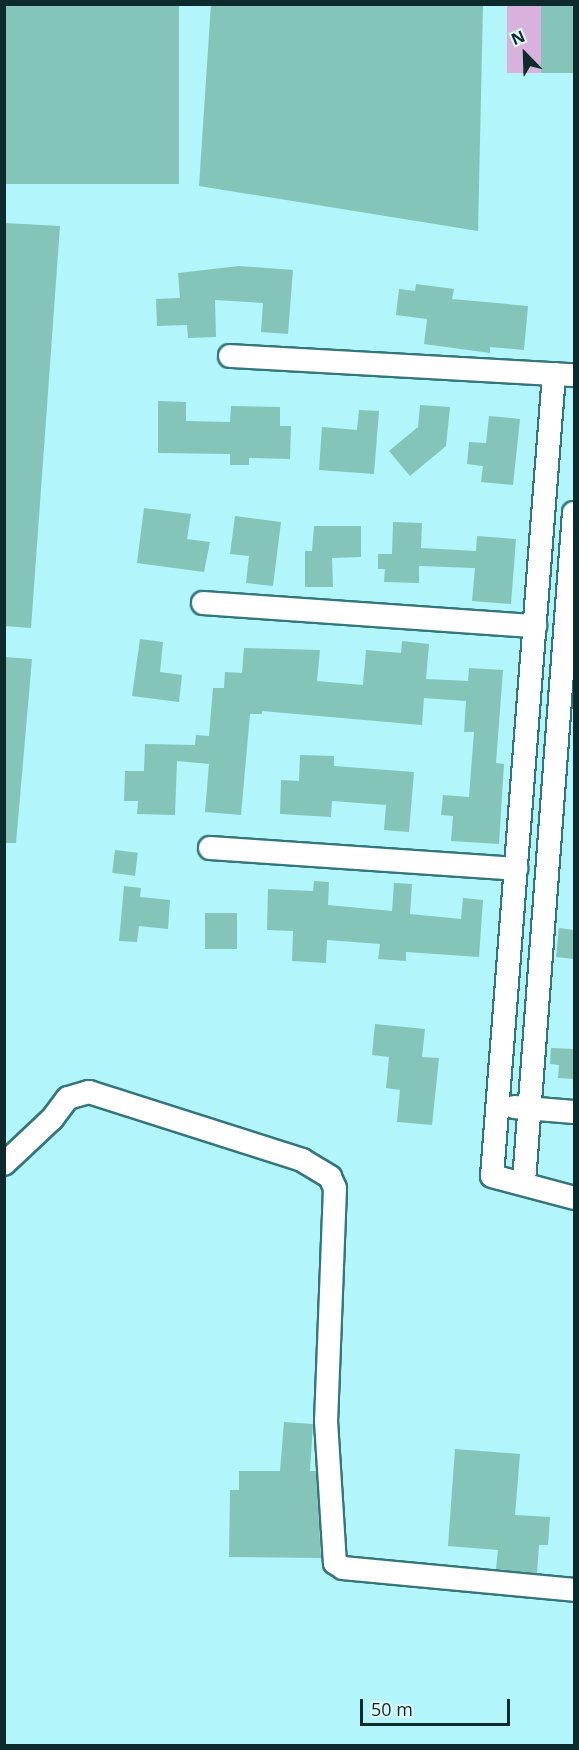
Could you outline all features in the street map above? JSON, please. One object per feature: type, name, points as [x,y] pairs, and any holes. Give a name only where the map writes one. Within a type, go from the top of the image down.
[{"type":"street","points":[[230,356],[565,374],[535,626],[492,1176],[524,1182],[574,1198]]},
{"type":"street","points":[[524,1182],[527,1108],[574,513]]},
{"type":"street","points":[[203,603],[535,626]]},
{"type":"street","points":[[526,739],[556,742]]},
{"type":"street","points":[[210,848],[516,869]]},
{"type":"street","points":[[4,1164],[52,1119],[68,1098],[88,1092],[302,1160],[330,1177],[335,1188],[326,1421],[335,1563],[343,1568],[574,1590]]},
{"type":"street","points":[[498,1105],[574,1113]]},
{"type":"shaded area","points":[[507,5],[541,5],[541,73],[507,73]]},
{"type":"building","points":[[4,4],[179,4],[179,184],[4,184]]},
{"type":"building","points":[[211,4],[483,4],[478,231],[199,186]]},
{"type":"building","points":[[541,4],[574,4],[574,73],[541,73]]},
{"type":"building","points":[[4,223],[60,226],[31,628],[4,626]]},
{"type":"building","points":[[239,266],[293,270],[288,334],[261,332],[263,303],[215,300],[216,337],[188,338],[187,325],[157,326],[156,299],[180,298],[178,273]]},
{"type":"building","points":[[416,284],[454,289],[452,299],[528,306],[524,350],[490,347],[490,353],[424,344],[427,319],[396,315],[399,289],[415,291]]},
{"type":"building","points":[[158,401],[186,402],[186,421],[230,422],[231,406],[280,407],[280,426],[291,426],[290,459],[249,458],[249,465],[230,465],[230,454],[158,453]]},
{"type":"building","points":[[420,405],[450,407],[446,446],[410,476],[389,451],[418,427]]},
{"type":"building","points":[[359,410],[379,411],[374,474],[319,470],[322,427],[357,430]]},
{"type":"building","points":[[489,416],[520,419],[513,485],[481,482],[483,466],[467,464],[469,442],[486,443]]},
{"type":"building","points":[[144,508],[191,514],[187,539],[210,542],[204,572],[137,563]]},
{"type":"building","points":[[235,516],[281,522],[273,586],[246,583],[249,556],[230,554]]},
{"type":"building","points":[[393,522],[422,523],[421,548],[476,551],[477,536],[516,539],[511,604],[472,601],[475,568],[419,566],[419,583],[384,582],[385,569],[378,569],[378,554],[392,554]]},
{"type":"building","points":[[314,526],[361,526],[361,557],[332,558],[333,587],[305,587],[305,551],[312,551]]},
{"type":"building","points":[[140,639],[163,642],[160,672],[182,675],[179,702],[132,696]]},
{"type":"building","points":[[402,641],[429,644],[426,679],[468,681],[469,668],[503,670],[496,763],[504,764],[499,844],[451,841],[453,816],[441,815],[443,795],[469,797],[474,732],[464,732],[466,701],[424,698],[422,725],[262,711],[262,714],[250,714],[241,815],[205,812],[209,764],[177,761],[175,815],[137,814],[138,801],[124,801],[125,771],[144,771],[145,744],[195,745],[196,735],[209,736],[213,688],[224,688],[225,672],[242,673],[244,648],[320,650],[317,681],[363,685],[366,650],[401,653]]},
{"type":"building","points":[[4,657],[32,659],[16,843],[4,843]]},
{"type":"building","points":[[300,755],[334,756],[334,766],[414,772],[409,832],[384,830],[386,805],[332,801],[331,817],[280,814],[281,780],[299,781]]},
{"type":"building","points":[[115,850],[138,853],[135,876],[112,873]]},
{"type":"building","points":[[314,881],[329,882],[328,905],[392,911],[394,883],[412,884],[410,914],[461,919],[463,898],[483,900],[479,957],[406,952],[406,961],[378,959],[380,944],[327,940],[326,963],[292,961],[293,931],[267,930],[268,889],[313,891]]},
{"type":"building","points":[[124,886],[141,888],[140,897],[170,900],[168,929],[139,926],[137,942],[119,941]]},
{"type":"building","points":[[205,913],[237,913],[237,949],[205,949]]},
{"type":"building","points":[[559,928],[574,930],[574,959],[556,957]]},
{"type":"building","points":[[375,1024],[425,1029],[422,1057],[439,1058],[432,1125],[397,1122],[400,1090],[386,1088],[389,1057],[372,1055]]},
{"type":"building","points":[[551,1048],[574,1049],[574,1079],[558,1078],[559,1065],[550,1064]]},
{"type":"building","points":[[284,1422],[313,1424],[310,1471],[316,1471],[321,1558],[229,1557],[230,1490],[239,1490],[239,1471],[280,1471]]},
{"type":"building","points":[[455,1449],[520,1454],[515,1515],[550,1517],[548,1545],[539,1545],[537,1573],[496,1569],[498,1550],[448,1546]]}]
